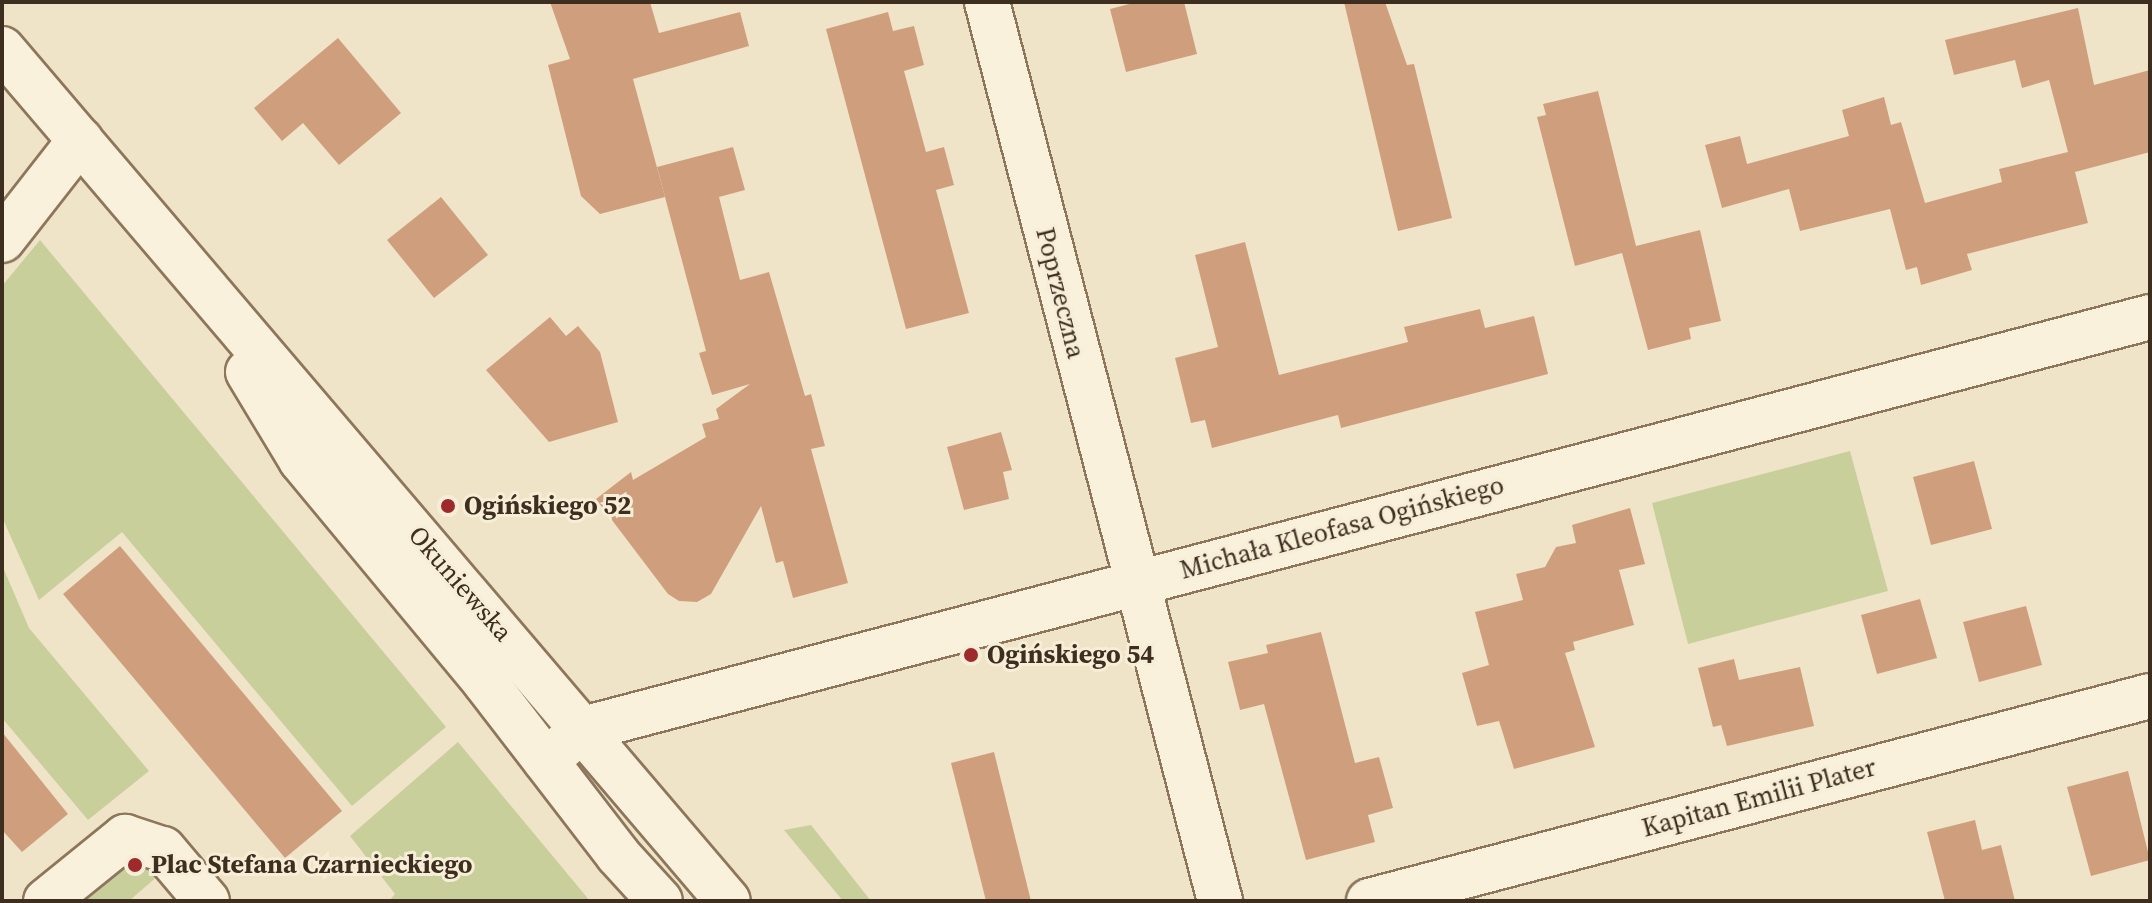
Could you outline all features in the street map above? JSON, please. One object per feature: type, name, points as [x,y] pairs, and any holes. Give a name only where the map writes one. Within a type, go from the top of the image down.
[{"type":"street","name":"Poprzeczna","points":[[987,2],[1134,583]]},
{"type":"street","name":"Okuniewska","points":[[2,49],[187,271],[728,901]]},
{"type":"street","points":[[13,226],[80,140]]},
{"type":"street","name":"Okuniewska","points":[[187,271],[301,460],[660,901]]},
{"type":"street","name":"Michała Kleofasa Ogińskiego","points":[[546,761],[583,729],[2150,317]]},
{"type":"street","points":[[1134,583],[1220,901]]},
{"type":"street","name":"Kapitan Emilii Plater","points":[[1369,901],[2150,696]]},
{"type":"street","points":[[46,901],[125,837],[163,849],[207,901]]},
{"type":"green space","points":[[40,240],[446,727],[352,806],[122,532],[39,600],[2,517],[2,286]]},
{"type":"green space","points":[[1850,451],[1888,591],[1688,644],[1652,503]]},
{"type":"green space","points":[[2,565],[29,628],[149,771],[88,820],[2,718]]},
{"type":"green space","points":[[458,742],[590,901],[389,901],[395,894],[350,836]]},
{"type":"green space","points":[[811,825],[871,901],[843,901],[784,830]]},
{"type":"green space","points":[[139,860],[159,875],[129,901],[83,901],[126,863]]},
{"type":"building","points":[[550,2],[650,2],[659,33],[740,12],[749,46],[633,79],[665,197],[600,214],[581,196],[548,65],[570,59]]},
{"type":"building","points":[[1137,2],[1184,2],[1197,54],[1126,72],[1110,9]]},
{"type":"building","points":[[1344,2],[1385,2],[1407,65],[1414,64],[1452,218],[1398,231]]},
{"type":"building","points":[[2078,8],[2094,85],[2150,70],[2150,152],[2075,172],[2088,223],[1967,254],[1972,270],[1921,285],[1917,267],[1906,270],[1890,209],[1800,231],[1789,189],[1722,208],[1705,145],[1740,136],[1747,164],[1849,136],[1842,110],[1884,97],[1891,125],[1901,122],[1925,203],[2002,182],[1999,169],[2068,152],[2049,80],[2022,88],[2015,60],[1954,75],[1945,40]]},
{"type":"building","points":[[888,12],[893,31],[914,26],[924,65],[904,71],[926,152],[944,147],[954,185],[936,190],[969,313],[906,329],[826,29]]},
{"type":"building","points":[[338,38],[401,113],[339,165],[303,123],[282,141],[254,108]]},
{"type":"building","points":[[1598,91],[1636,246],[1700,230],[1721,321],[1689,328],[1691,339],[1648,350],[1622,253],[1575,266],[1537,117],[1546,115],[1543,104]]},
{"type":"building","points":[[733,147],[745,190],[719,197],[740,280],[769,272],[805,396],[811,394],[825,446],[811,449],[848,583],[793,598],[783,561],[776,563],[761,506],[711,594],[697,602],[679,601],[668,594],[596,499],[631,472],[633,480],[706,437],[702,424],[719,419],[716,409],[750,384],[712,395],[699,353],[706,351],[657,167]]},
{"type":"building","points":[[441,197],[488,255],[434,298],[387,240]]},
{"type":"building","points":[[1245,242],[1279,375],[1408,342],[1404,327],[1480,309],[1485,328],[1534,316],[1548,374],[1341,428],[1338,415],[1212,448],[1205,420],[1191,423],[1175,358],[1218,347],[1195,255]]},
{"type":"building","points":[[550,317],[566,336],[578,326],[600,352],[618,422],[549,442],[486,370]]},
{"type":"building","points":[[1001,432],[1012,470],[1003,472],[1009,499],[964,510],[947,447]]},
{"type":"building","points":[[1974,461],[1992,529],[1931,545],[1913,477]]},
{"type":"building","points":[[1630,508],[1645,564],[1619,570],[1634,625],[1573,642],[1575,650],[1565,653],[1595,747],[1514,769],[1499,721],[1477,726],[1462,673],[1489,665],[1475,612],[1523,600],[1516,574],[1545,567],[1556,547],[1576,543],[1572,525]]},
{"type":"building","points":[[120,546],[342,811],[285,858],[63,594]]},
{"type":"building","points":[[1920,599],[1937,658],[1877,674],[1861,615]]},
{"type":"building","points":[[2026,606],[2042,665],[1979,682],[1963,622]]},
{"type":"building","points":[[1321,632],[1355,763],[1379,757],[1393,808],[1368,815],[1375,842],[1306,860],[1264,704],[1240,710],[1228,662],[1268,653],[1266,645]]},
{"type":"building","points":[[1734,659],[1739,680],[1800,667],[1814,726],[1727,746],[1721,725],[1713,727],[1698,668]]},
{"type":"building","points":[[2,732],[68,814],[22,852],[2,830]]},
{"type":"building","points":[[994,752],[1031,901],[986,901],[951,763]]},
{"type":"building","points":[[2128,771],[2150,860],[2091,876],[2067,787]]},
{"type":"building","points":[[1975,820],[1982,850],[2001,845],[2015,901],[1945,901],[1927,832]]},
{"type":"place","name":"Ogińskiego 52","points":[[448,506]]},
{"type":"place","name":"Ogińskiego 54","points":[[971,655]]},
{"type":"place","name":"Plac Stefana Czarnieckiego","points":[[135,865]]}]
